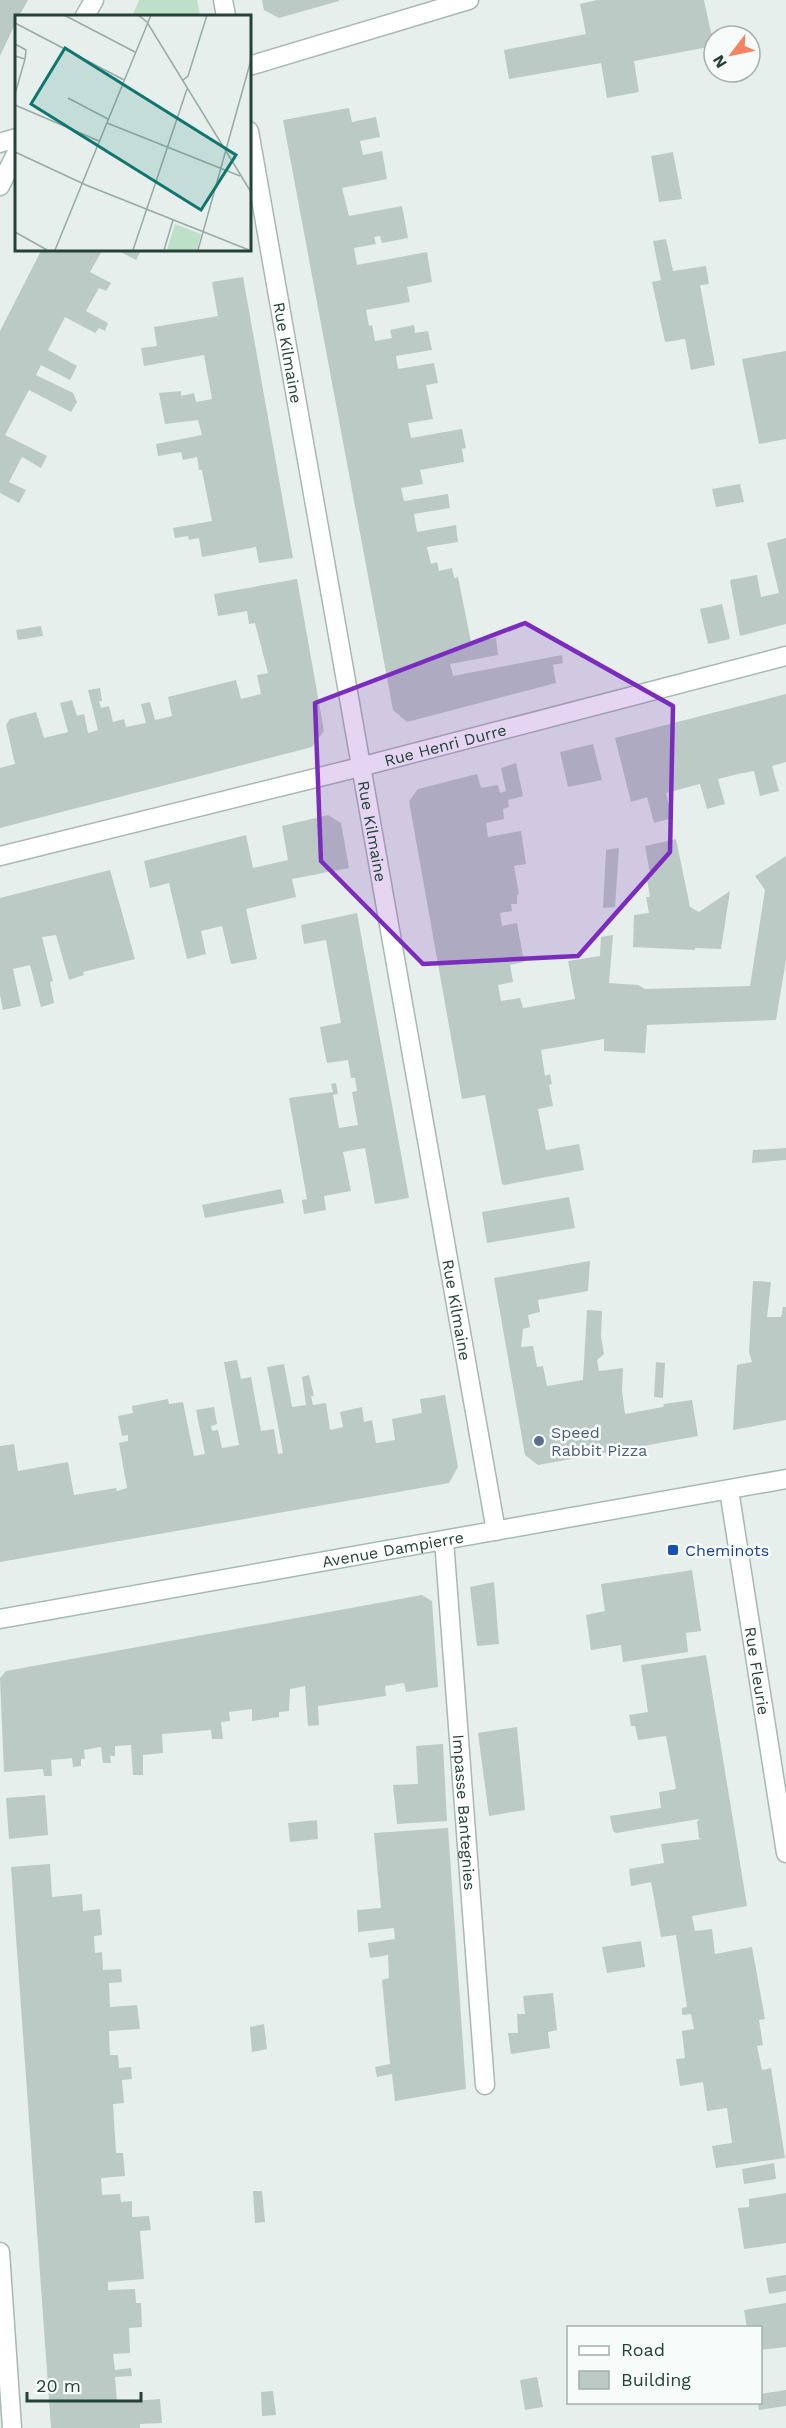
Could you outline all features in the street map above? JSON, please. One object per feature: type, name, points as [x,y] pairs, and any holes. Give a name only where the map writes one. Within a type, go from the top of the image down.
[{"type":"street","points":[[86,15],[94,0]]},
{"type":"street","points":[[223,0],[226,15]]},
{"type":"street","points":[[250,66],[469,0]]},
{"type":"street","name":"Rue Kilmaine","points":[[250,137],[496,1531]]},
{"type":"street","points":[[0,143],[15,138]]},
{"type":"street","points":[[0,186],[15,156]]},
{"type":"street","name":"Rue Henri Durre","points":[[0,856],[360,767],[786,656]]},
{"type":"street","name":"Avenue Dampierre","points":[[0,1619],[786,1479]]},
{"type":"street","name":"Rue Fleurie","points":[[729,1490],[786,1853]]},
{"type":"street","name":"Impasse Bantegnies","points":[[444,1540],[485,2085]]},
{"type":"street","points":[[0,2252],[12,2428]]},
{"type":"highlighted area","points":[[525,623],[673,706],[670,852],[578,956],[423,964],[321,861],[315,703]]},
{"type":"green space","points":[[139,0],[197,0],[200,15],[132,15]]},
{"type":"building","points":[[0,0],[28,0],[20,15],[15,15],[15,24],[0,56]]},
{"type":"building","points":[[262,0],[339,1],[279,18],[264,10]]},
{"type":"building","points":[[597,0],[704,0],[709,24],[702,24],[702,48],[634,61],[639,92],[607,98],[601,63],[509,79],[504,50],[586,34],[580,4]]},
{"type":"building","points":[[349,108],[352,122],[376,117],[380,137],[360,141],[363,155],[382,151],[387,179],[342,188],[349,216],[402,206],[408,238],[382,243],[380,236],[374,237],[376,244],[354,248],[357,265],[427,252],[432,282],[407,287],[410,302],[366,310],[369,326],[372,325],[375,341],[392,338],[390,330],[414,325],[415,333],[428,331],[432,350],[396,356],[398,369],[434,363],[438,383],[426,385],[433,419],[408,423],[411,438],[462,429],[466,448],[462,449],[464,462],[420,470],[423,484],[401,488],[404,501],[448,494],[450,508],[414,514],[417,532],[456,525],[458,542],[427,547],[431,564],[437,562],[439,571],[452,568],[454,578],[458,577],[471,642],[496,638],[498,655],[450,664],[453,676],[562,655],[563,663],[553,665],[556,683],[407,722],[393,710],[283,120]]},
{"type":"building","points":[[673,152],[682,199],[659,202],[651,156]]},
{"type":"building","points":[[666,239],[673,271],[706,266],[709,284],[700,285],[715,365],[691,370],[685,339],[665,342],[652,282],[661,280],[653,241]]},
{"type":"building","points":[[41,250],[102,250],[90,272],[111,283],[106,291],[99,288],[86,311],[108,323],[105,331],[99,328],[95,333],[65,317],[48,350],[77,366],[70,380],[41,365],[36,375],[73,393],[77,402],[71,412],[29,390],[5,435],[47,456],[41,468],[22,457],[9,482],[26,490],[19,503],[0,493],[0,331]]},
{"type":"building","points":[[117,250],[141,250],[136,260]]},
{"type":"building","points":[[243,277],[293,558],[259,563],[256,547],[202,557],[199,538],[189,540],[188,536],[175,538],[173,528],[212,521],[202,470],[199,470],[197,457],[183,460],[181,452],[158,456],[156,444],[202,435],[198,420],[165,424],[159,393],[181,391],[181,396],[194,393],[196,402],[212,399],[204,355],[144,366],[141,348],[157,346],[154,327],[218,316],[212,282]]},
{"type":"building","points":[[786,351],[786,439],[759,444],[742,359]]},
{"type":"building","points":[[740,484],[744,502],[716,507],[712,489]]},
{"type":"building","points":[[786,538],[786,624],[740,636],[730,580],[757,575],[761,597],[779,593],[767,543]]},
{"type":"building","points":[[297,579],[324,731],[312,747],[0,828],[0,768],[15,764],[6,725],[10,719],[36,712],[44,738],[68,732],[60,703],[72,700],[77,716],[84,714],[88,733],[98,730],[88,690],[100,688],[101,708],[109,706],[113,722],[124,719],[126,727],[146,723],[141,704],[150,702],[155,720],[172,716],[168,697],[236,680],[241,699],[261,694],[257,675],[268,673],[255,623],[249,624],[247,611],[218,616],[214,594]]},
{"type":"building","points":[[722,604],[730,639],[708,644],[700,609]]},
{"type":"building","points":[[41,626],[43,636],[18,640],[16,630]]},
{"type":"building","points":[[786,694],[786,762],[772,766],[779,791],[760,796],[754,771],[718,779],[725,804],[707,809],[700,784],[666,793],[672,818],[654,823],[647,797],[631,802],[615,738]]},
{"type":"building","points":[[593,744],[602,780],[568,787],[560,752]]},
{"type":"building","points":[[516,763],[523,796],[508,800],[509,807],[503,809],[504,819],[486,823],[488,837],[521,831],[526,864],[514,866],[519,894],[517,904],[511,904],[512,911],[500,913],[502,926],[517,923],[524,962],[510,965],[513,982],[498,985],[501,1001],[520,998],[523,1008],[575,999],[568,961],[600,956],[601,937],[613,935],[609,983],[638,985],[645,989],[750,986],[765,890],[755,876],[786,856],[786,960],[776,1020],[647,1025],[645,1053],[604,1051],[604,1039],[541,1050],[545,1076],[550,1074],[552,1084],[549,1085],[553,1106],[538,1109],[546,1150],[579,1144],[584,1170],[504,1185],[485,1095],[462,1099],[409,801],[418,789],[477,774],[481,788],[498,785],[500,793],[506,791],[501,768]]},
{"type":"building","points":[[328,815],[341,823],[349,868],[292,879],[296,897],[246,909],[257,959],[231,964],[222,926],[201,931],[206,954],[187,959],[169,883],[150,888],[144,861],[246,835],[253,868],[288,860],[282,826]]},
{"type":"building","points":[[676,839],[690,907],[699,912],[730,891],[721,949],[633,947],[634,915],[649,913],[646,897],[650,897],[647,879],[651,878],[645,846]]},
{"type":"building","points":[[619,848],[615,907],[603,908],[606,850]]},
{"type":"building","points":[[110,870],[135,959],[83,972],[84,975],[69,980],[56,935],[42,937],[53,981],[50,982],[54,1003],[41,1007],[30,965],[13,969],[21,1006],[3,1010],[0,995],[0,898]]},
{"type":"building","points":[[357,913],[409,1198],[375,1204],[365,1148],[343,1152],[351,1191],[324,1196],[326,1210],[304,1214],[302,1200],[307,1199],[289,1098],[333,1092],[331,1084],[336,1083],[338,1094],[333,1095],[339,1128],[358,1125],[352,1092],[357,1091],[355,1078],[351,1078],[348,1060],[327,1063],[320,1027],[341,1023],[326,940],[304,944],[301,925]]},
{"type":"building","points":[[786,1148],[786,1160],[752,1163],[753,1150]]},
{"type":"building","points":[[281,1189],[284,1203],[205,1218],[202,1205]]},
{"type":"building","points":[[569,1197],[575,1228],[487,1243],[482,1212]]},
{"type":"building","points":[[590,1261],[588,1291],[538,1300],[540,1312],[528,1315],[530,1327],[523,1329],[521,1347],[533,1346],[537,1367],[543,1366],[547,1386],[583,1380],[587,1310],[602,1311],[601,1336],[604,1354],[597,1360],[599,1371],[623,1368],[622,1391],[625,1414],[663,1407],[664,1404],[692,1400],[698,1436],[538,1465],[525,1455],[494,1278]]},
{"type":"building","points":[[753,1281],[771,1282],[767,1317],[781,1317],[783,1307],[786,1307],[786,1420],[733,1430],[737,1365],[752,1362],[749,1352]]},
{"type":"building","points":[[237,1360],[241,1379],[251,1377],[261,1431],[274,1429],[278,1454],[283,1453],[267,1367],[284,1364],[292,1407],[306,1405],[302,1377],[309,1375],[314,1396],[311,1396],[313,1405],[326,1403],[330,1430],[343,1427],[340,1412],[362,1407],[364,1422],[372,1420],[376,1443],[395,1440],[392,1419],[422,1413],[420,1399],[445,1395],[458,1467],[449,1483],[0,1562],[0,1446],[14,1444],[18,1471],[68,1462],[74,1495],[127,1488],[119,1443],[128,1441],[128,1435],[122,1436],[118,1416],[133,1413],[132,1406],[168,1399],[169,1404],[183,1402],[194,1456],[205,1454],[196,1410],[214,1407],[217,1424],[211,1426],[212,1431],[218,1430],[222,1448],[239,1445],[224,1362]]},
{"type":"building","points":[[656,1362],[665,1363],[663,1398],[654,1397]]},
{"type":"building","points":[[692,1570],[701,1631],[686,1633],[688,1652],[623,1662],[621,1645],[591,1650],[586,1615],[605,1611],[601,1584]]},
{"type":"building","points":[[494,1582],[499,1644],[477,1646],[470,1587]]},
{"type":"building","points":[[422,1595],[432,1601],[438,1687],[406,1692],[404,1683],[385,1686],[386,1696],[318,1706],[319,1725],[308,1726],[305,1686],[290,1689],[289,1711],[279,1712],[279,1717],[252,1721],[252,1709],[229,1712],[230,1721],[221,1722],[223,1739],[212,1739],[211,1730],[162,1734],[163,1753],[143,1755],[143,1775],[133,1775],[131,1745],[115,1746],[115,1756],[110,1756],[111,1763],[103,1763],[101,1747],[84,1750],[85,1759],[81,1759],[81,1766],[73,1767],[72,1758],[51,1760],[52,1776],[44,1776],[43,1769],[4,1772],[0,1678],[6,1671]]},
{"type":"building","points":[[706,1655],[747,1906],[692,1916],[695,1931],[712,1929],[715,1954],[752,1947],[765,2019],[759,2020],[763,2045],[757,2046],[762,2070],[771,2068],[785,2158],[716,2168],[712,2146],[732,2143],[727,2108],[707,2111],[703,2082],[680,2086],[676,2059],[685,2058],[682,2031],[694,2029],[691,2014],[682,2015],[682,2008],[687,2007],[676,1935],[661,1937],[651,1882],[631,1886],[629,1869],[664,1863],[661,1844],[702,1839],[699,1838],[697,1822],[699,1819],[616,1833],[613,1831],[610,1816],[661,1808],[659,1792],[676,1789],[666,1736],[638,1740],[635,1726],[631,1726],[629,1715],[648,1712],[641,1665]]},
{"type":"building","points":[[517,1727],[525,1810],[489,1816],[478,1733]]},
{"type":"building","points":[[443,1744],[447,1821],[397,1824],[393,1785],[418,1784],[416,1746]]},
{"type":"building","points":[[45,1795],[48,1835],[9,1839],[6,1798]]},
{"type":"building","points":[[317,1820],[318,1839],[290,1842],[288,1823]]},
{"type":"building","points":[[448,1828],[466,2089],[395,2101],[392,2074],[377,2077],[375,2067],[390,2064],[382,1980],[389,1978],[388,1955],[370,1958],[368,1943],[395,1939],[394,1928],[358,1932],[357,1910],[381,1908],[374,1833]]},
{"type":"building","points":[[50,1864],[52,1897],[82,1894],[83,1911],[100,1909],[102,1935],[94,1936],[95,1953],[102,1952],[103,1970],[121,1969],[122,1982],[109,1983],[110,2007],[137,2005],[140,2029],[109,2031],[110,2055],[118,2055],[119,2068],[131,2067],[132,2079],[122,2080],[124,2103],[113,2104],[116,2153],[123,2153],[125,2176],[101,2178],[102,2195],[120,2194],[121,2202],[132,2201],[132,2217],[149,2216],[151,2230],[140,2231],[144,2279],[108,2282],[108,2290],[135,2289],[136,2303],[141,2303],[142,2327],[129,2328],[130,2353],[113,2354],[115,2370],[131,2368],[132,2376],[115,2377],[117,2402],[160,2399],[162,2423],[140,2424],[140,2428],[51,2428],[11,1867]]},
{"type":"building","points":[[641,1941],[645,1967],[607,1973],[602,1947]]},
{"type":"building","points":[[553,1993],[557,2030],[548,2032],[550,2048],[511,2054],[508,2033],[518,2033],[517,2014],[525,2014],[523,1996]]},
{"type":"building","points":[[264,2024],[267,2049],[252,2052],[250,2027]]},
{"type":"building","points":[[774,2163],[776,2179],[744,2184],[742,2169]]},
{"type":"building","points":[[253,2191],[262,2191],[265,2222],[255,2223]]},
{"type":"building","points":[[786,2193],[786,2243],[744,2249],[738,2208],[749,2207],[749,2199]]},
{"type":"building","points":[[786,2275],[786,2291],[769,2294],[766,2278]]},
{"type":"building","points":[[786,2303],[786,2347],[762,2350],[762,2326],[747,2326],[744,2310]]},
{"type":"building","points":[[537,2377],[543,2407],[525,2410],[520,2380]]},
{"type":"building","points":[[786,2390],[786,2406],[759,2410],[758,2404],[762,2404],[762,2394]]},
{"type":"building","points":[[273,2391],[276,2415],[262,2416],[261,2392]]},
{"type":"place","name":"Speed Rabbit Pizza","points":[[539,1441]]},
{"type":"place","name":"Cheminots","points":[[673,1550]]}]
